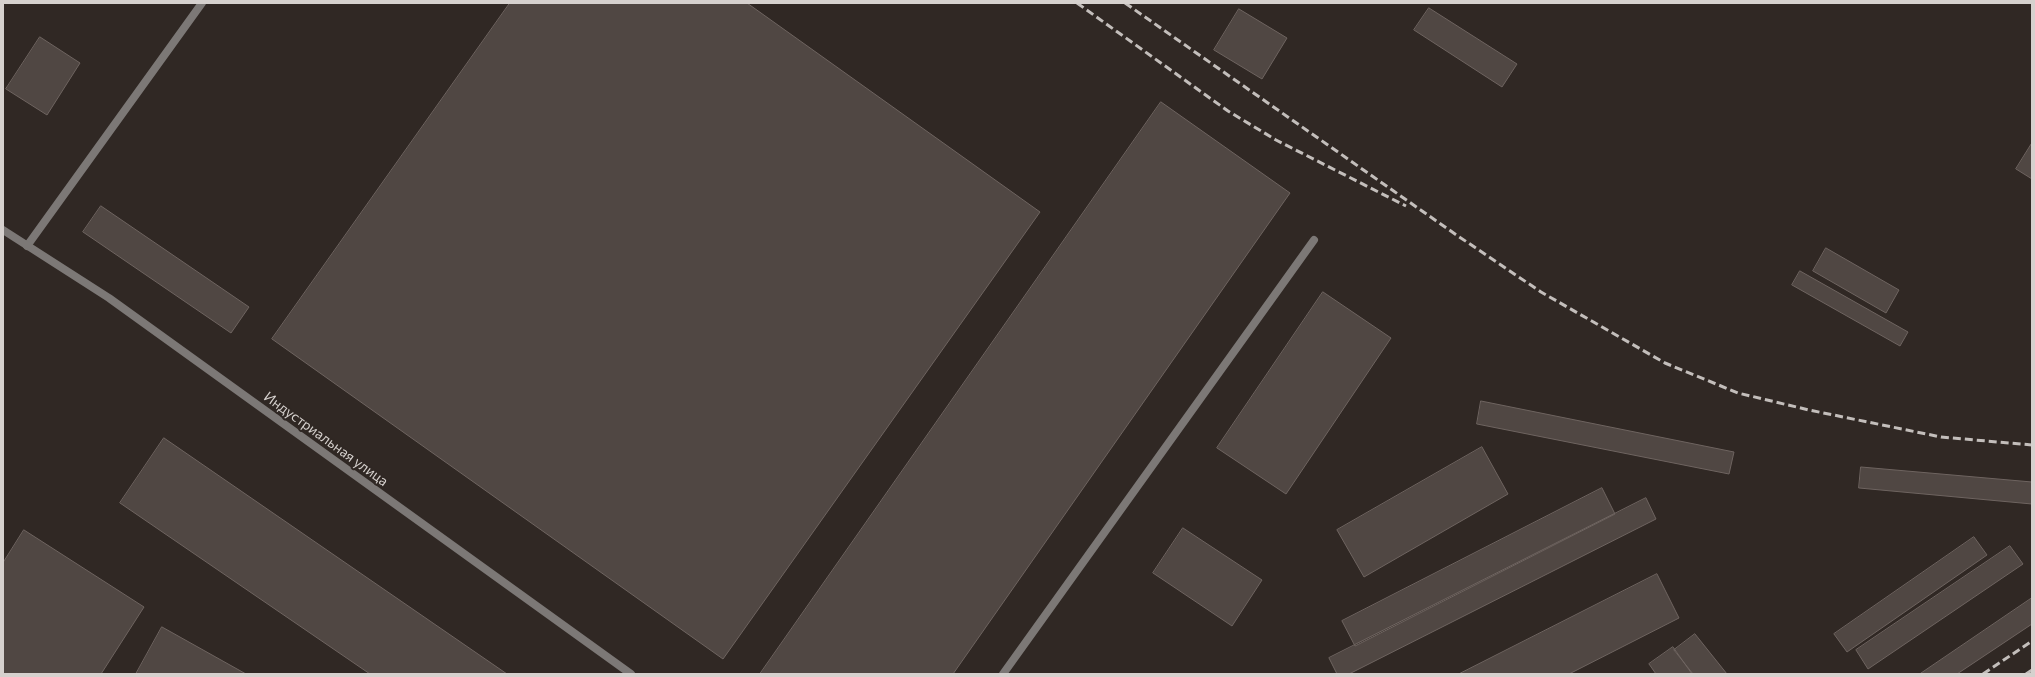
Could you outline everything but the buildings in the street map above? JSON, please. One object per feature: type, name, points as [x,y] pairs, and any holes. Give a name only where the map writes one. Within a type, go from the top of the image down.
[{"type":"street","points":[[28,246],[202,3]]},
{"type":"street","name":"Индустриальная улица","points":[[3,230],[109,298],[631,674]]},
{"type":"street","points":[[1003,674],[1314,240]]},
{"type":"railway","points":[[1077,3],[1228,111],[1276,140],[1406,206]]},
{"type":"railway","points":[[1125,3],[1455,234],[1541,292],[1665,363],[1738,393],[1809,410],[1941,437],[2032,445]]},
{"type":"railway","points":[[1983,674],[2032,641]]},
{"type":"railway","points":[[2026,674],[2032,670]]}]
